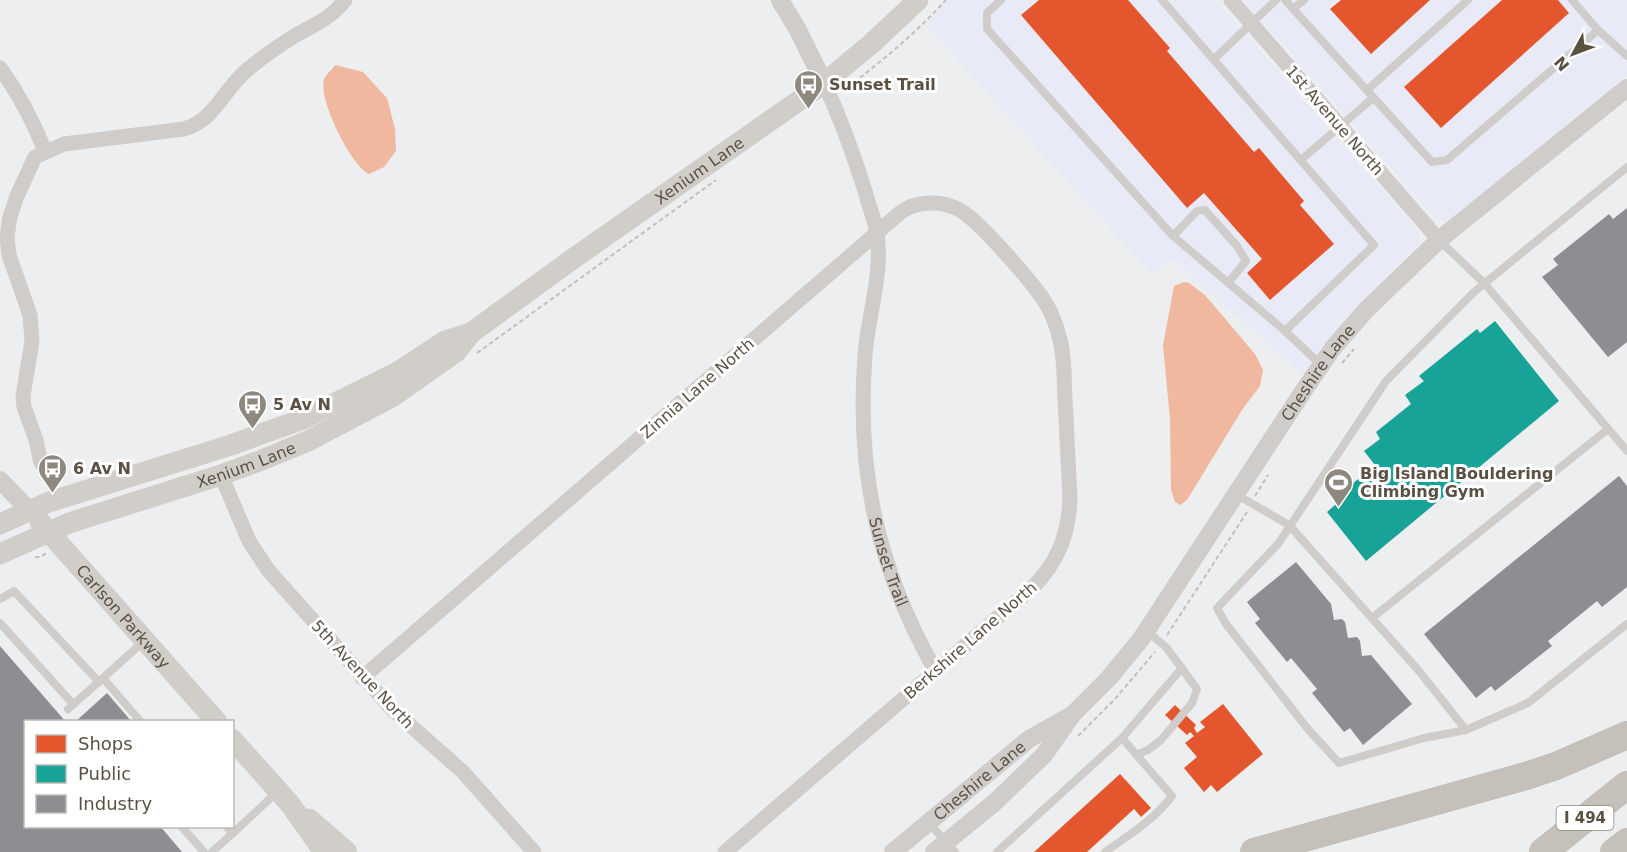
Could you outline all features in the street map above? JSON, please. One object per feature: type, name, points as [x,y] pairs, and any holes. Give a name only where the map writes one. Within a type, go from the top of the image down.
[{"type":"highway","points":[[1254,852],[1526,776],[1556,766],[1627,735]]},
{"type":"highway","name":"I 494","points":[[1543,852],[1627,785]]},
{"type":"highway","name":"I 494","points":[[1614,852],[1627,842]]},
{"type":"main road","name":"Xenium Lane","points":[[0,554],[48,532],[124,504],[221,475],[308,441],[384,402],[456,352],[471,333],[574,258],[824,83],[918,0]]},
{"type":"main road","name":"Xenium Lane","points":[[0,524],[49,502],[231,445],[303,419],[398,372],[446,341],[471,333]]},
{"type":"main road","name":"Carlson Parkway","points":[[30,511],[215,720]]},
{"type":"main road","points":[[234,741],[284,797],[324,852]]},
{"type":"main road","points":[[284,797],[347,852]]},
{"type":"street","points":[[41,463],[36,440],[24,407],[23,396],[32,341],[30,315],[9,255],[5,219],[35,157],[64,144],[194,126],[214,110],[234,81],[249,68],[297,35],[327,18],[338,10],[345,0]]},
{"type":"street","name":"Sunset Trail","points":[[780,0],[798,30],[841,121],[877,232],[878,278],[866,341],[862,393],[866,473],[877,528],[895,588],[918,639],[936,670]]},
{"type":"street","name":"1st Avenue North","points":[[1231,0],[1439,240]]},
{"type":"street","points":[[0,68],[18,94],[45,151]]},
{"type":"street","name":"Cheshire Lane","points":[[945,849],[1037,762],[1072,715],[1109,678],[1147,631],[1244,499],[1366,310],[1439,240],[1627,88]]},
{"type":"street","name":"Zinnia Lane North","points":[[362,678],[901,212],[912,206],[927,203],[949,205],[971,218],[1036,290]]},
{"type":"street","name":"Berkshire Lane North","points":[[725,852],[1038,582],[1057,557],[1065,538],[1070,497],[1063,355],[1053,317],[1036,290]]},
{"type":"street","name":"5th Avenue North","points":[[221,475],[249,541],[268,570],[392,710],[463,772],[534,852]]},
{"type":"street","points":[[0,480],[30,511]]},
{"type":"street","name":"Cheshire Lane","points":[[893,852],[1029,739],[1072,715]]},
{"type":"lane","points":[[1001,0],[987,13],[987,29],[1173,236],[1331,366]]},
{"type":"lane","points":[[1162,0],[1374,245],[1286,331]]},
{"type":"lane","points":[[1214,59],[1276,0]]},
{"type":"lane","points":[[1285,0],[1432,162],[1447,160],[1598,30]]},
{"type":"lane","points":[[1293,9],[1304,0]]},
{"type":"lane","points":[[1367,90],[1468,0]]},
{"type":"lane","points":[[1572,0],[1598,30],[1627,56]]},
{"type":"lane","points":[[1301,160],[1373,98]]},
{"type":"lane","points":[[1627,167],[1485,284],[1386,381],[1278,544],[1217,608],[1226,624],[1307,728],[1339,762],[1424,738],[1466,730],[1528,703],[1627,624]]},
{"type":"lane","points":[[1173,236],[1197,211],[1205,210],[1237,246],[1246,261],[1228,283]]},
{"type":"lane","points":[[1439,240],[1485,284],[1627,451]]},
{"type":"lane","points":[[1372,618],[1608,429]]},
{"type":"lane","points":[[1244,499],[1290,525],[1419,671],[1466,730]]},
{"type":"lane","points":[[0,599],[14,591],[139,720]]},
{"type":"lane","points":[[0,623],[70,706],[145,640]]},
{"type":"lane","points":[[1138,754],[1161,740],[1192,703],[1197,689],[1161,643],[1147,631]]},
{"type":"lane","points":[[997,852],[1122,738],[1182,668]]},
{"type":"lane","points":[[1105,852],[1146,823],[1162,809],[1172,796],[1122,738]]},
{"type":"lane","points":[[212,852],[232,834],[284,797]]},
{"type":"lane","points":[[928,822],[945,849]]},
{"type":"lane","points":[[183,828],[204,852]]},
{"type":"lane","points":[[228,828],[232,834]]},
{"type":"path","points":[[845,89],[873,69],[919,29],[946,0]]},
{"type":"path","points":[[1331,366],[1354,349]]},
{"type":"path","points":[[1073,740],[1114,700],[1161,643],[1200,586],[1244,499],[1268,476]]},
{"type":"shaded area","points":[[948,0],[1215,0],[1419,231],[1419,243],[1355,306],[1302,374],[1173,260],[1151,273],[926,25]]},
{"type":"shaded area","points":[[1244,0],[1627,0],[1627,75],[1452,218],[1445,221],[1434,217]]},
{"type":"shaded area","points":[[335,65],[363,72],[387,98],[395,129],[396,151],[384,167],[369,174],[345,146],[326,102],[323,89],[324,80]]},
{"type":"shaded area","points":[[1184,282],[1205,295],[1255,354],[1263,370],[1260,386],[1242,410],[1187,500],[1180,505],[1175,502],[1171,490],[1170,419],[1163,345],[1174,286]]},
{"type":"building: Shops","points":[[1039,0],[1128,0],[1170,48],[1167,51],[1254,152],[1259,148],[1304,201],[1300,205],[1334,244],[1270,300],[1247,273],[1262,259],[1204,193],[1187,208],[1021,15]]},
{"type":"building: Shops","points":[[1341,0],[1430,0],[1371,54],[1330,9]]},
{"type":"building: Shops","points":[[1502,0],[1558,0],[1569,13],[1441,128],[1404,87]]},
{"type":"building: Shops","points":[[1223,704],[1263,754],[1217,792],[1211,785],[1204,792],[1184,768],[1197,757],[1185,743],[1194,736],[1190,732],[1187,735],[1165,715],[1175,705],[1196,725],[1194,728],[1197,733],[1205,727],[1200,722]]},
{"type":"building: Shops","points":[[1120,774],[1151,808],[1141,817],[1134,809],[1087,852],[1034,852]]},
{"type":"building: Public","points":[[1495,321],[1559,401],[1366,561],[1327,512],[1343,498],[1340,494],[1375,465],[1364,451],[1380,439],[1376,432],[1411,404],[1405,395],[1424,381],[1419,376],[1477,329],[1480,333]]},
{"type":"building: Industry","points":[[1627,208],[1627,342],[1608,357],[1542,277],[1558,265],[1553,259],[1609,214],[1613,219]]},
{"type":"building: Industry","points":[[1619,476],[1627,486],[1627,587],[1602,607],[1597,601],[1548,641],[1552,646],[1495,691],[1491,686],[1476,698],[1424,634]]},
{"type":"building: Industry","points":[[1296,562],[1331,604],[1334,620],[1342,619],[1345,622],[1348,638],[1357,637],[1360,641],[1362,656],[1371,655],[1412,704],[1363,745],[1350,728],[1344,732],[1312,693],[1317,689],[1291,658],[1287,662],[1255,623],[1260,619],[1247,602]]},
{"type":"building: Industry","points":[[0,646],[64,720],[24,720],[24,828],[162,828],[182,852],[0,852]]},
{"type":"building: Industry","points":[[107,693],[130,720],[77,720]]},
{"type":"place","name":"Sunset Trail","points":[[808,110]]},
{"type":"place","name":"5 Av N","points":[[252,430]]},
{"type":"place","name":"6 Av N","points":[[52,494]]},
{"type":"place","name":"Big Island Bouldering Climbing Gym","points":[[1339,508]]}]
